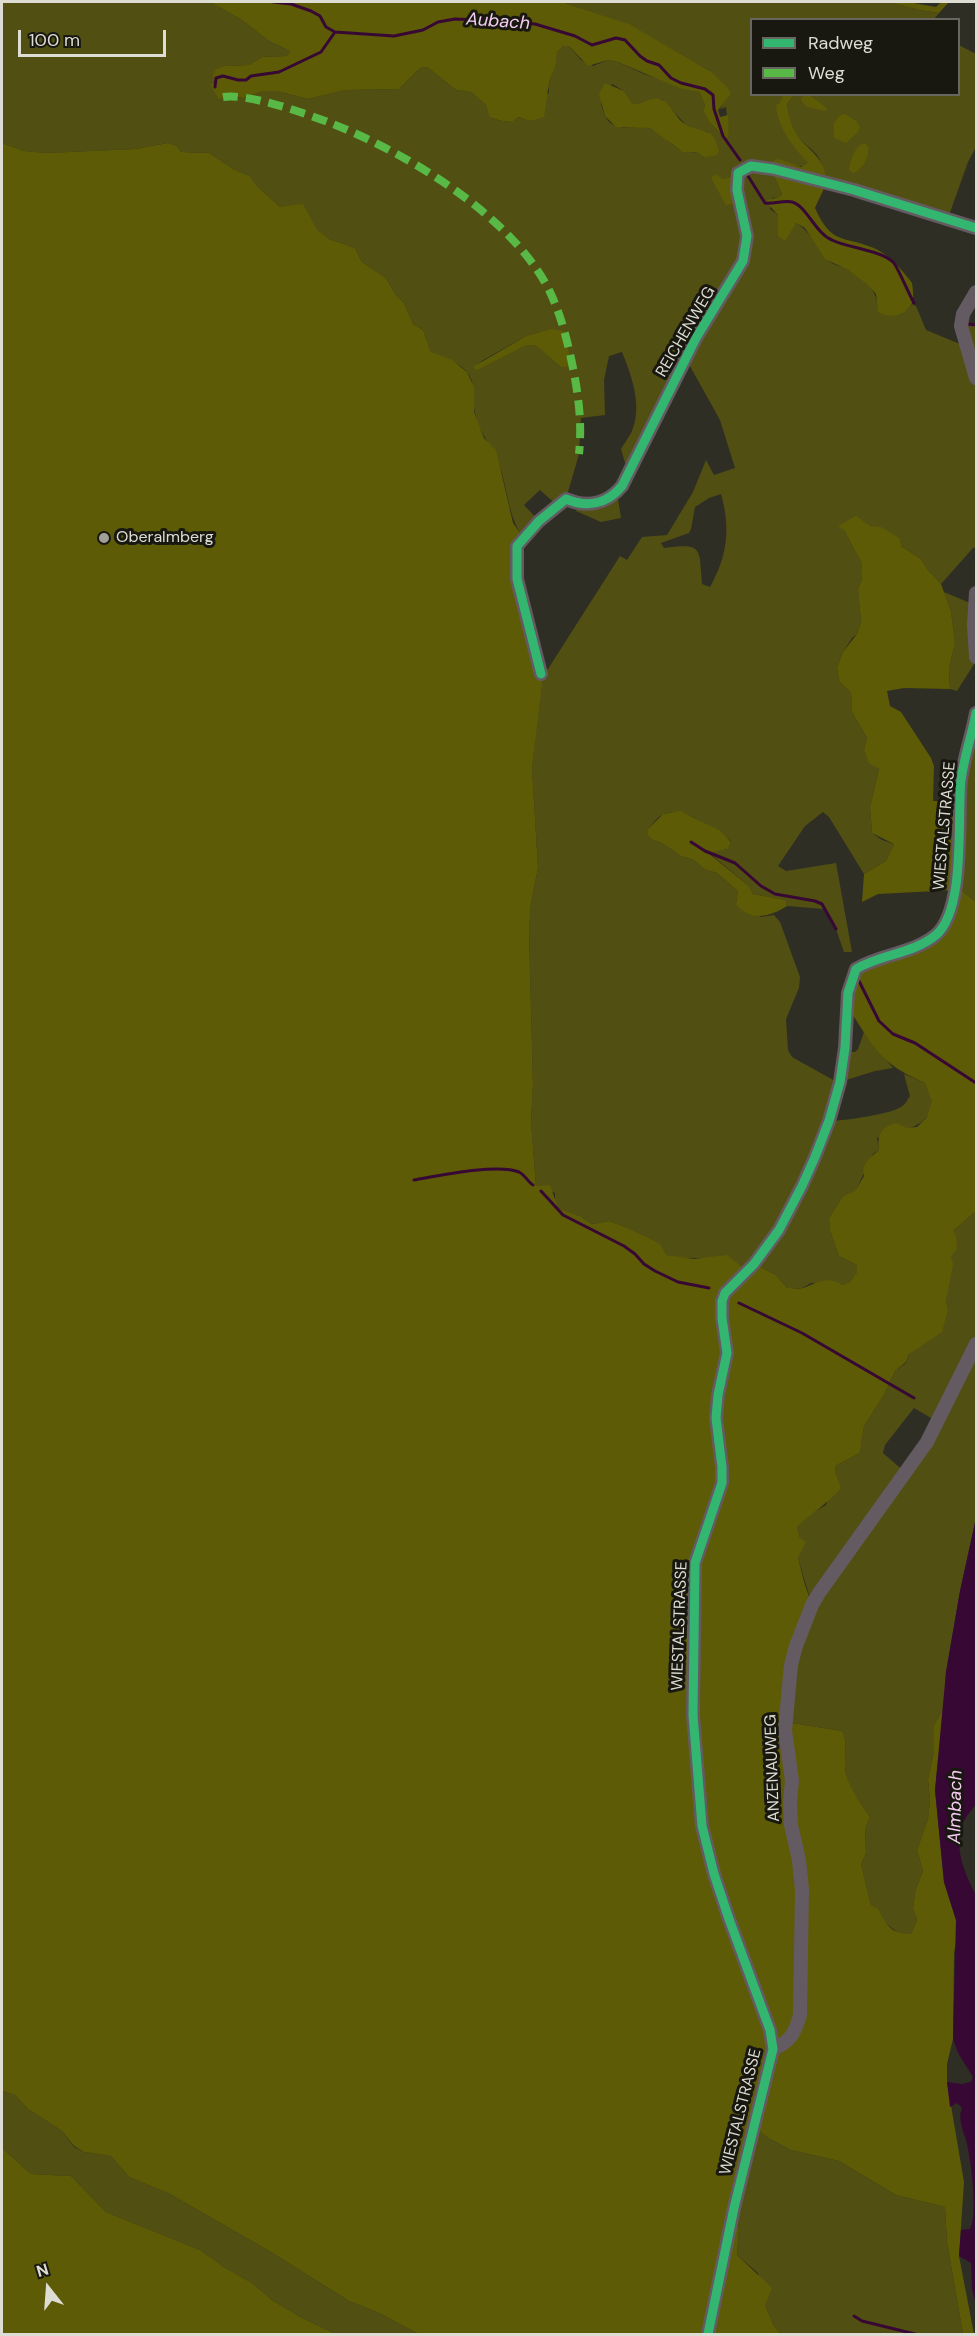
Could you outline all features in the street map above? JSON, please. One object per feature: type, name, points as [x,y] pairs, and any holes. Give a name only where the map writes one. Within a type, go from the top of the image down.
[{"type":"street","name":"REICHENWEG","points":[[541,674],[517,579],[517,546],[539,520],[566,499],[579,503],[596,503],[608,499],[622,486],[696,338],[743,261],[747,236],[737,190],[738,172],[751,166],[773,169],[854,190],[976,228]]},
{"type":"street","points":[[976,292],[963,314],[961,326],[976,378]]},
{"type":"street","points":[[976,592],[974,625],[976,657]]},
{"type":"street","name":"WIESTALSTRASSE","points":[[708,2334],[734,2208],[773,2049],[770,2030],[714,1874],[702,1826],[693,1715],[695,1563],[722,1483],[716,1418],[718,1395],[727,1353],[721,1307],[725,1293],[754,1264],[779,1230],[802,1186],[818,1148],[840,1082],[845,1048],[848,993],[856,969],[926,942],[938,932],[950,913],[956,886],[961,779],[976,713]]},
{"type":"street","name":"ANZENAUWEG","points":[[773,2049],[788,2042],[794,2035],[800,2015],[802,1890],[799,1860],[791,1825],[792,1781],[785,1730],[791,1665],[796,1646],[819,1593],[927,1442],[976,1344]]},
{"type":"shaded area","points":[[2,2],[210,2],[242,20],[269,41],[290,51],[287,56],[262,57],[249,65],[225,66],[211,83],[217,94],[223,97],[243,98],[264,91],[277,91],[308,99],[345,90],[399,89],[420,68],[427,67],[456,90],[471,92],[486,105],[489,117],[513,122],[518,117],[530,121],[549,92],[557,52],[563,46],[569,46],[581,60],[593,66],[608,60],[618,62],[644,74],[699,92],[705,105],[703,111],[709,122],[726,139],[729,136],[726,107],[720,109],[725,100],[710,71],[628,24],[562,2],[889,2],[939,13],[935,18],[750,18],[750,96],[782,96],[780,105],[782,124],[790,140],[809,163],[774,176],[782,194],[772,198],[770,209],[778,215],[778,236],[796,223],[806,231],[829,261],[851,272],[867,284],[875,294],[877,306],[907,310],[912,304],[916,306],[926,330],[960,344],[968,324],[976,325],[976,547],[941,584],[921,559],[901,546],[844,530],[862,564],[862,579],[858,589],[861,622],[857,634],[843,652],[837,667],[839,681],[851,693],[852,712],[867,738],[864,749],[879,769],[870,807],[872,833],[894,844],[886,861],[864,874],[829,817],[823,812],[805,826],[778,866],[786,871],[836,863],[852,952],[844,952],[836,929],[824,909],[787,906],[786,900],[753,894],[749,886],[708,852],[728,849],[731,841],[707,825],[688,815],[670,813],[660,816],[648,829],[653,840],[662,843],[681,856],[694,860],[704,869],[717,873],[738,891],[736,904],[761,917],[774,915],[780,922],[800,977],[799,988],[786,1019],[788,1050],[792,1057],[835,1081],[849,1052],[855,1052],[858,1049],[864,1032],[893,1068],[840,1082],[829,1121],[878,1115],[901,1107],[910,1096],[904,1074],[925,1083],[932,1101],[931,1110],[920,1123],[903,1131],[877,1138],[879,1150],[873,1154],[855,1192],[843,1196],[829,1218],[830,1231],[839,1256],[857,1265],[858,1273],[850,1282],[842,1285],[811,1283],[802,1288],[787,1288],[776,1275],[754,1264],[746,1270],[708,1258],[678,1258],[666,1255],[643,1236],[628,1228],[609,1221],[592,1224],[580,1216],[558,1208],[555,1193],[536,1186],[531,1121],[533,1084],[529,932],[531,903],[538,868],[532,768],[541,674],[548,669],[620,556],[627,560],[642,537],[667,535],[693,492],[706,460],[714,475],[735,468],[720,420],[686,359],[628,473],[621,449],[633,428],[636,399],[622,352],[609,356],[604,380],[605,415],[581,418],[579,454],[566,499],[558,506],[540,490],[524,505],[539,521],[523,537],[514,520],[498,462],[477,420],[470,377],[459,365],[431,352],[423,330],[413,324],[404,303],[395,294],[386,278],[362,262],[355,248],[329,239],[280,207],[256,185],[250,176],[235,170],[209,153],[181,152],[177,146],[168,143],[135,149],[47,153],[24,151],[2,143]],"holes":[[[612,84],[624,91],[633,104],[662,99],[686,125],[708,132],[697,152],[682,150],[649,128],[621,127],[610,122],[601,104]],[[550,329],[561,367],[535,345],[524,346],[478,363],[526,336]],[[721,494],[726,519],[726,542],[724,554],[710,587],[702,584],[699,555],[696,550],[686,546],[664,548],[661,543],[689,533],[695,507]]]},
{"type":"shaded area","points":[[210,2],[562,2],[629,24],[710,71],[731,94],[718,110],[720,117],[728,115],[729,136],[726,139],[709,122],[703,111],[705,105],[699,92],[679,88],[618,62],[608,60],[588,66],[569,46],[563,46],[557,52],[544,117],[530,121],[518,117],[513,122],[489,117],[486,105],[471,92],[456,90],[427,67],[420,68],[399,89],[345,90],[308,99],[277,91],[264,91],[243,98],[228,96],[219,99],[210,84],[214,82],[213,75],[216,69],[225,66],[249,65],[262,57],[287,56],[290,51],[269,41],[242,20]]},
{"type":"shaded area","points":[[889,2],[908,2],[936,7],[941,2],[949,2],[939,13]]},
{"type":"shaded area","points":[[960,46],[976,54],[976,147],[968,162],[948,218],[825,182],[823,167],[818,157],[795,133],[787,104],[793,96],[960,96]]},
{"type":"shaded area","points":[[605,83],[624,91],[633,104],[653,99],[664,101],[686,125],[712,135],[719,151],[717,155],[705,157],[697,152],[683,152],[650,128],[616,127],[605,116],[599,94]]},
{"type":"shaded area","points":[[782,96],[793,96],[787,104],[793,128],[823,167],[825,185],[815,208],[822,221],[834,235],[878,250],[901,269],[912,283],[912,303],[906,311],[892,316],[878,312],[876,294],[848,270],[825,259],[805,228],[796,223],[785,241],[778,236],[778,215],[767,203],[768,200],[782,194],[774,176],[774,160],[779,159],[801,167],[808,163],[783,129],[777,114],[776,105],[780,103]]},
{"type":"shaded area","points":[[810,96],[827,108],[826,111],[808,107],[801,98]]},
{"type":"shaded area","points":[[845,114],[856,121],[860,127],[846,143],[834,138],[834,123],[839,116]]},
{"type":"shaded area","points":[[2,143],[24,151],[47,153],[135,149],[168,143],[177,146],[181,152],[209,153],[235,170],[250,176],[256,185],[280,207],[303,204],[317,230],[329,239],[355,248],[362,262],[386,278],[395,294],[404,303],[413,324],[423,330],[431,352],[452,360],[467,372],[474,387],[474,412],[484,438],[496,450],[513,523],[523,537],[517,546],[542,683],[532,768],[538,868],[531,903],[529,932],[533,1084],[531,1121],[536,1186],[550,1185],[558,1208],[580,1216],[592,1224],[609,1221],[628,1228],[660,1244],[666,1255],[694,1259],[727,1255],[746,1270],[754,1264],[776,1275],[787,1288],[803,1288],[827,1280],[842,1285],[850,1282],[857,1273],[857,1265],[839,1256],[830,1231],[829,1218],[843,1196],[855,1191],[864,1176],[865,1165],[879,1150],[881,1132],[896,1123],[907,1128],[917,1127],[927,1117],[932,1101],[925,1083],[906,1074],[884,1058],[846,1007],[856,969],[938,932],[955,890],[878,894],[862,902],[864,874],[886,861],[894,844],[872,833],[870,807],[879,769],[869,763],[864,749],[867,738],[852,712],[851,693],[839,681],[837,667],[843,652],[857,634],[861,622],[858,589],[862,579],[862,564],[844,530],[838,526],[856,516],[870,526],[881,527],[899,538],[901,546],[921,559],[941,584],[951,611],[955,643],[949,669],[950,689],[904,688],[887,691],[890,706],[901,712],[931,758],[934,766],[933,801],[960,801],[956,886],[976,902],[976,1211],[953,1231],[956,1236],[957,1249],[951,1256],[953,1264],[946,1301],[948,1309],[942,1332],[909,1354],[906,1362],[895,1371],[885,1393],[864,1426],[860,1453],[835,1466],[841,1488],[797,1527],[800,1538],[806,1542],[798,1558],[812,1605],[801,1630],[786,1722],[842,1731],[845,1741],[846,1774],[856,1796],[870,1817],[865,1830],[866,1853],[861,1864],[871,1905],[879,1909],[890,1928],[899,1933],[911,1934],[917,1920],[913,1909],[915,1892],[923,1871],[917,1850],[928,1819],[930,1800],[928,1779],[934,1751],[934,1725],[944,1708],[935,1790],[944,1882],[956,1920],[957,1937],[954,1953],[953,2039],[947,2064],[947,2082],[964,2182],[959,2256],[974,2334],[963,2334],[947,2242],[945,2207],[896,2195],[839,2161],[791,2150],[768,2138],[753,2125],[737,2217],[739,2230],[737,2255],[772,2288],[765,2305],[774,2326],[781,2334],[419,2334],[377,2312],[349,2301],[271,2252],[170,2194],[129,2177],[111,2156],[84,2152],[74,2146],[62,2131],[28,2109],[15,2095],[2,2091]]},
{"type":"shaded area","points":[[864,143],[868,146],[867,158],[862,166],[853,173],[849,170],[852,159],[855,151]]},
{"type":"shaded area","points":[[715,174],[723,179],[737,176],[740,203],[726,205],[711,178]]},
{"type":"shaded area","points":[[550,329],[564,331],[572,366],[561,367],[535,345],[524,346],[477,370],[473,367],[526,336]]},
{"type":"shaded area","points":[[617,492],[621,518],[601,522],[576,511],[580,503]]},
{"type":"shaded area","points":[[944,592],[970,603],[976,661],[957,691],[950,689],[949,669],[955,643],[951,611]]},
{"type":"shaded area","points":[[976,713],[976,902],[956,886],[960,801]]},
{"type":"shaded area","points":[[680,811],[719,830],[731,842],[728,849],[708,853],[749,886],[753,894],[786,900],[787,906],[767,915],[747,913],[736,904],[738,891],[717,873],[704,869],[694,860],[681,856],[648,835],[648,829],[663,814]]},
{"type":"shaded area","points":[[976,1211],[976,1518],[946,1672],[944,1708],[934,1725],[934,1751],[928,1779],[930,1800],[928,1819],[917,1850],[923,1871],[915,1892],[913,1909],[917,1920],[911,1934],[901,1935],[884,1922],[879,1909],[871,1905],[861,1864],[866,1853],[865,1830],[870,1817],[848,1780],[842,1731],[786,1722],[791,1665],[812,1605],[798,1558],[800,1538],[797,1527],[811,1514],[826,1505],[836,1475],[835,1466],[860,1453],[864,1426],[885,1393],[895,1371],[906,1363],[909,1354],[948,1309],[946,1301],[953,1231]],"holes":[[[914,1408],[938,1422],[906,1473],[883,1453],[885,1445]]]},
{"type":"shaded area","points":[[2,2091],[15,2095],[28,2109],[62,2131],[74,2147],[84,2152],[111,2156],[129,2177],[170,2194],[271,2252],[349,2301],[377,2312],[419,2334],[336,2334],[302,2318],[272,2300],[252,2283],[200,2250],[106,2212],[71,2176],[31,2174],[2,2148]]},
{"type":"shaded area","points":[[753,2124],[768,2138],[791,2150],[839,2161],[896,2195],[945,2207],[947,2242],[963,2334],[781,2334],[774,2326],[765,2305],[758,2273],[737,2255],[739,2230],[737,2217]]},
{"type":"shaded area","points":[[2,2148],[31,2174],[71,2176],[106,2212],[200,2250],[252,2283],[272,2300],[302,2318],[336,2334],[2,2334]]},
{"type":"water","name":"Almbach","points":[[976,1518],[976,1804],[963,1823],[959,1841],[964,1869],[976,1895],[976,2305],[972,2289],[971,2263],[959,2256],[961,2230],[970,2229],[972,2222],[974,2200],[970,2163],[961,2122],[962,2108],[957,2103],[950,2107],[947,2082],[962,2084],[971,2082],[973,2077],[958,2053],[953,2039],[956,1920],[944,1882],[935,1790],[946,1672]]},
{"type":"waterway","name":"Aubach","points":[[273,2],[291,4],[311,11],[320,16],[326,27],[335,32],[394,36],[423,30],[438,22],[455,19],[535,24],[575,36],[592,45],[616,38],[625,40],[640,56],[659,65],[671,78],[705,89],[713,95],[714,109],[723,136],[740,160]]},
{"type":"waterway","points":[[215,87],[216,78],[223,76],[246,80],[251,76],[279,72],[321,52],[335,32]]},
{"type":"waterway","name":"Aubach","points":[[748,176],[765,203],[786,201],[797,204],[826,237],[880,255],[893,262],[914,303]]},
{"type":"waterway","name":"Aubach","points":[[968,324],[976,325]]},
{"type":"waterway","points":[[691,842],[705,851],[735,863],[761,886],[775,894],[822,904],[836,929]]},
{"type":"waterway","points":[[859,981],[879,1021],[893,1034],[915,1043],[976,1083]]},
{"type":"waterway","points":[[414,1180],[467,1171],[497,1169],[519,1172],[533,1185]]},
{"type":"waterway","points":[[541,1191],[563,1215],[624,1246],[655,1271],[678,1282],[709,1288]]},
{"type":"waterway","points":[[739,1303],[802,1333],[914,1398]]},
{"type":"waterway","points":[[854,2316],[862,2321],[915,2334]]},
{"type":"marked path","points":[[223,97],[248,98],[278,105],[362,137],[423,169],[453,189],[507,234],[529,259],[547,286],[560,317],[577,393],[580,423],[579,454]]},
{"type":"cycle path","points":[[541,674],[517,579],[517,546],[539,521],[566,499],[574,502],[596,503],[610,497],[622,486],[696,338],[743,261],[747,236],[737,190],[738,173],[751,166],[773,169],[854,190],[976,228]]},
{"type":"cycle path","points":[[708,2334],[734,2208],[773,2049],[770,2030],[714,1874],[702,1826],[693,1715],[695,1563],[722,1483],[716,1418],[718,1395],[727,1353],[722,1301],[725,1293],[754,1264],[779,1230],[815,1157],[829,1121],[840,1082],[845,1048],[848,993],[856,969],[927,941],[936,935],[946,922],[956,885],[961,780],[976,713]]},
{"type":"place","name":"Oberalmberg","points":[[104,538]]}]
